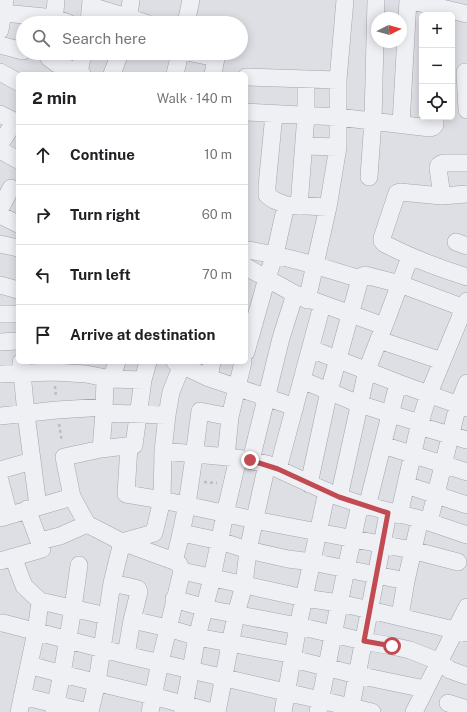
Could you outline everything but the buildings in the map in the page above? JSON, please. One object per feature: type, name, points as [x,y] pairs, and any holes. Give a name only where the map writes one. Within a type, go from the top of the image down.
[{"type":"street","points":[[56,0],[58,16]]},
{"type":"street","points":[[129,16],[131,0]]},
{"type":"street","points":[[188,16],[191,0]]},
{"type":"street","points":[[183,708],[197,637],[212,578],[225,514],[252,462],[295,407],[311,349],[308,300],[328,207],[338,147],[338,80],[345,0]]},
{"type":"street","points":[[368,177],[373,120],[376,0]]},
{"type":"street","points":[[401,124],[408,0],[438,11],[461,8]]},
{"type":"street","points":[[90,16],[91,3],[118,16]]},
{"type":"street","points":[[0,30],[4,6],[41,16]]},
{"type":"street","points":[[0,45],[16,49]]},
{"type":"street","points":[[80,72],[82,60]]},
{"type":"street","points":[[113,72],[117,60]]},
{"type":"street","points":[[175,72],[178,60]]},
{"type":"street","points":[[213,72],[216,60]]},
{"type":"street","points":[[52,62],[77,72]]},
{"type":"street","points":[[0,72],[16,81]]},
{"type":"street","points":[[461,72],[467,110]]},
{"type":"street","points":[[248,77],[338,80]]},
{"type":"street","points":[[248,336],[253,296],[267,278],[292,206],[304,146],[306,79]]},
{"type":"street","points":[[248,112],[373,120],[430,128],[435,125],[435,120]]},
{"type":"street","points":[[274,114],[266,186],[267,195],[274,200],[292,206],[328,207]]},
{"type":"street","points":[[0,144],[11,119]]},
{"type":"street","points":[[304,146],[338,147]]},
{"type":"street","points":[[0,150],[16,159]]},
{"type":"street","points":[[442,196],[438,168],[439,165],[443,163],[467,163]]},
{"type":"street","points":[[0,209],[10,188]]},
{"type":"street","points":[[467,194],[442,196],[397,193],[382,238],[382,241],[410,257],[467,278]]},
{"type":"street","points":[[0,215],[16,223]]},
{"type":"street","points":[[0,244],[16,248]]},
{"type":"street","points":[[248,250],[275,254],[315,264],[360,279]]},
{"type":"street","points":[[283,712],[298,626],[318,532],[333,494],[359,404],[367,370],[410,257]]},
{"type":"street","points":[[248,268],[308,300],[350,314],[381,333],[442,361]]},
{"type":"street","points":[[309,484],[329,391],[362,276],[365,275],[400,284],[466,306],[460,337],[442,361],[429,393],[419,424],[406,485],[382,545],[351,709]]},
{"type":"street","points":[[0,286],[16,290]]},
{"type":"street","points":[[217,712],[236,614],[244,585],[248,550],[255,520],[252,462],[266,397],[281,338],[308,300]]},
{"type":"street","points":[[0,314],[16,314]]},
{"type":"street","points":[[0,342],[16,341]]},
{"type":"street","points":[[311,349],[463,407]]},
{"type":"street","points":[[101,449],[108,379],[116,364]]},
{"type":"street","points":[[147,364],[143,380],[134,444],[64,457],[72,497],[86,524],[122,542],[178,566],[212,578],[304,598],[339,603],[400,616],[461,632]]},
{"type":"street","points":[[122,542],[154,533],[162,500],[163,451],[167,415],[171,392],[180,364]]},
{"type":"street","points":[[184,364],[210,370],[237,386],[295,407]]},
{"type":"street","points":[[242,364],[230,417],[252,462]]},
{"type":"street","points":[[0,374],[22,367],[54,372],[87,368],[108,379],[143,380]]},
{"type":"street","points":[[22,367],[32,460],[33,508],[42,548],[6,559],[24,586],[40,601],[107,616]]},
{"type":"street","points":[[302,380],[359,404],[467,440]]},
{"type":"street","points":[[319,706],[352,539],[383,445],[398,383]]},
{"type":"street","points":[[400,616],[412,550],[436,494],[450,435],[463,407],[467,383]]},
{"type":"street","points":[[0,416],[57,410],[105,410],[167,415]]},
{"type":"street","points":[[152,704],[174,599],[200,411],[230,417]]},
{"type":"street","points":[[383,445],[467,472]]},
{"type":"street","points":[[129,446],[126,494],[412,550],[458,562]]},
{"type":"street","points":[[163,451],[194,453],[252,462],[363,506],[424,521],[467,535]]},
{"type":"street","points":[[0,470],[32,460]]},
{"type":"street","points":[[0,482],[5,516],[72,497]]},
{"type":"street","points":[[406,485],[466,502]]},
{"type":"street","points":[[40,541],[60,536],[86,524]]},
{"type":"street","points":[[182,533],[220,541],[248,550],[288,559],[312,562],[406,581]]},
{"type":"street","points":[[40,601],[36,632],[21,704],[89,712],[97,682],[112,583],[122,542]]},
{"type":"street","points":[[54,708],[68,640],[79,565]]},
{"type":"street","points":[[112,583],[138,589],[139,592],[126,655]]},
{"type":"street","points":[[174,599],[205,608],[410,650],[440,662],[450,670],[467,676]]},
{"type":"street","points":[[414,712],[440,662],[461,632],[467,607]]},
{"type":"street","points":[[1,620],[36,632],[102,649],[286,692],[319,706],[372,712]]},
{"type":"street","points":[[132,620],[168,628],[197,637],[293,657],[357,675],[425,689]]},
{"type":"street","points":[[29,665],[97,682],[152,704],[212,712]]},
{"type":"street","points":[[448,703],[467,709]]},
{"type":"path","points":[[57,410],[64,457]]},
{"type":"route","points":[[250,460],[267,464],[339,497],[388,513],[364,641],[392,646]]}]
